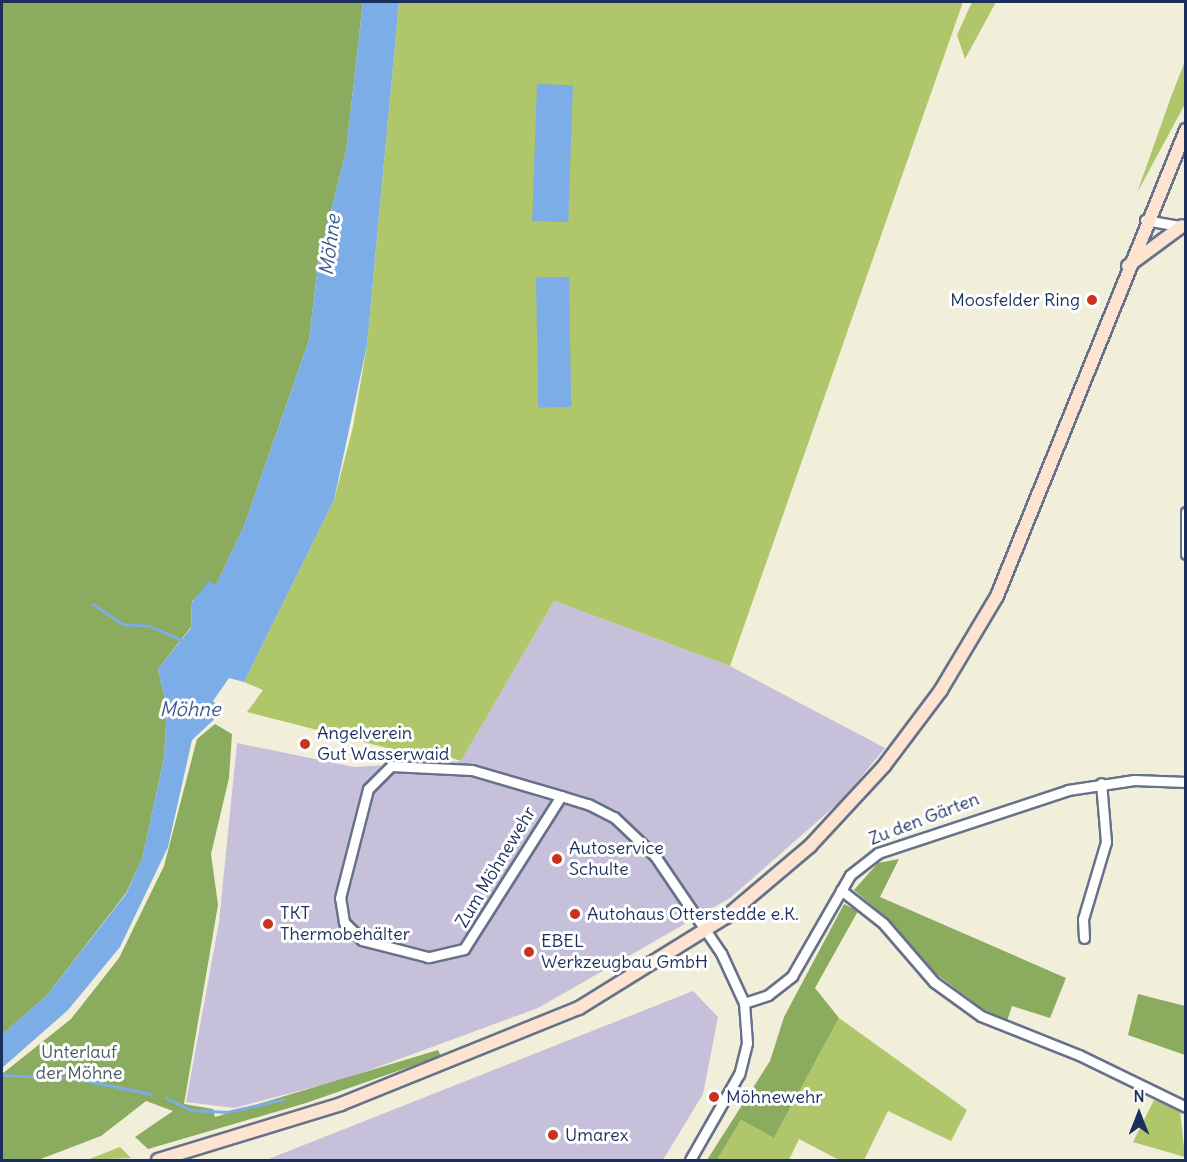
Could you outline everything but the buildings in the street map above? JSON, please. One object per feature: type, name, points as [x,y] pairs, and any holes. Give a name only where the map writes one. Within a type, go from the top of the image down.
[{"type":"main road","points":[[158,1161],[341,1104],[477,1052],[600,997],[707,930],[817,839],[884,766],[941,690],[1023,541],[1145,220],[1185,130]]},
{"type":"main road","points":[[1127,267],[1184,227]]},
{"type":"street","points":[[1145,220],[1184,227]]},
{"type":"street","points":[[1185,512],[1185,554]]},
{"type":"street","name":"Zum Möhnewehr","points":[[561,796],[469,944],[448,957],[428,957],[362,939],[340,910],[372,780],[391,766],[425,765],[472,770],[561,796],[614,817],[629,829],[707,930],[744,1003]]},
{"type":"street","name":"Zu den Gärten","points":[[744,1003],[768,995],[792,976],[841,890],[863,862],[893,845],[1014,804],[1101,783],[1185,782]]},
{"type":"street","points":[[1084,938],[1083,919],[1106,842],[1101,783]]},
{"type":"street","points":[[841,890],[884,923],[934,982],[976,1012],[1185,1107]]},
{"type":"street","points":[[690,1161],[739,1074],[747,1043],[744,1003]]},
{"type":"shaded area","points":[[554,601],[730,666],[885,748],[844,798],[730,898],[538,1008],[348,1078],[234,1108],[186,1102],[219,922],[237,743],[354,767],[461,761]]},
{"type":"shaded area","points":[[693,991],[718,1017],[703,1094],[663,1160],[266,1160]]},
{"type":"green space","points":[[2,2],[363,2],[346,151],[319,258],[309,340],[244,526],[216,585],[192,601],[191,627],[158,669],[167,709],[164,759],[142,859],[126,893],[48,994],[2,1035]]},
{"type":"green space","points":[[399,2],[963,2],[730,666],[554,601],[461,761],[437,753],[434,760],[247,712],[263,690],[244,682],[334,500],[353,427],[367,345]]},
{"type":"green space","points":[[972,2],[996,2],[965,59],[957,35]]},
{"type":"green space","points":[[1185,61],[1185,104],[1137,193],[1171,97]]},
{"type":"green space","name":"Unterlauf der Möhne","points":[[215,724],[232,734],[229,778],[211,854],[218,905],[184,1104],[213,1109],[215,1117],[438,1050],[441,1056],[306,1103],[148,1149],[135,1137],[173,1111],[146,1101],[101,1136],[38,1160],[2,1160],[2,1074],[71,1019],[119,958],[164,866],[197,739]]},
{"type":"green space","points":[[899,859],[880,897],[1066,978],[1050,1018],[1012,1006],[1007,1021],[983,1009],[931,970],[888,919],[854,890],[878,863]]},
{"type":"green space","points":[[844,904],[858,911],[815,988],[839,1018],[774,1138],[741,1120],[717,1160],[707,1160],[770,1061],[784,1017]]},
{"type":"green space","points":[[1138,994],[1185,1006],[1185,1055],[1128,1035]]},
{"type":"green space","points":[[839,1018],[967,1110],[951,1141],[888,1111],[864,1160],[839,1160],[799,1139],[789,1160],[717,1160],[741,1120],[774,1138]]},
{"type":"green space","points":[[1154,1100],[1180,1110],[1185,1157],[1133,1142]]},
{"type":"green space","points":[[120,1147],[131,1158],[87,1160]]},
{"type":"water","name":"Möhne","points":[[363,2],[399,2],[367,345],[334,500],[244,682],[229,678],[213,701],[222,712],[192,740],[168,847],[120,947],[68,1010],[2,1068],[2,1035],[48,994],[126,894],[142,859],[164,759],[167,709],[158,669],[191,628],[192,602],[209,581],[216,585],[244,526],[309,340],[319,258],[346,151]]},
{"type":"water","points":[[537,84],[573,85],[568,222],[532,221]]},
{"type":"water","points":[[569,277],[571,407],[538,408],[536,278]]},
{"type":"waterway","points":[[93,604],[123,624],[150,626],[184,641]]},
{"type":"waterway","points":[[2,1075],[73,1078],[151,1094]]},
{"type":"waterway","points":[[166,1098],[191,1110],[227,1112],[284,1099]]},
{"type":"place","name":"Moosfelder Ring","points":[[1092,300]]},
{"type":"place","name":"Angelverein Gut Wasserwaid","points":[[305,744]]},
{"type":"place","name":"Autoservice Schulte","points":[[557,859]]},
{"type":"place","name":"Autohaus Otterstedde e.K.","points":[[575,914]]},
{"type":"place","name":"TKT Thermobehälter","points":[[268,924]]},
{"type":"place","name":"EBEL Werkzeugbau GmbH","points":[[529,952]]},
{"type":"place","name":"Möhnewehr","points":[[714,1097]]},
{"type":"place","name":"Umarex","points":[[553,1135]]}]
